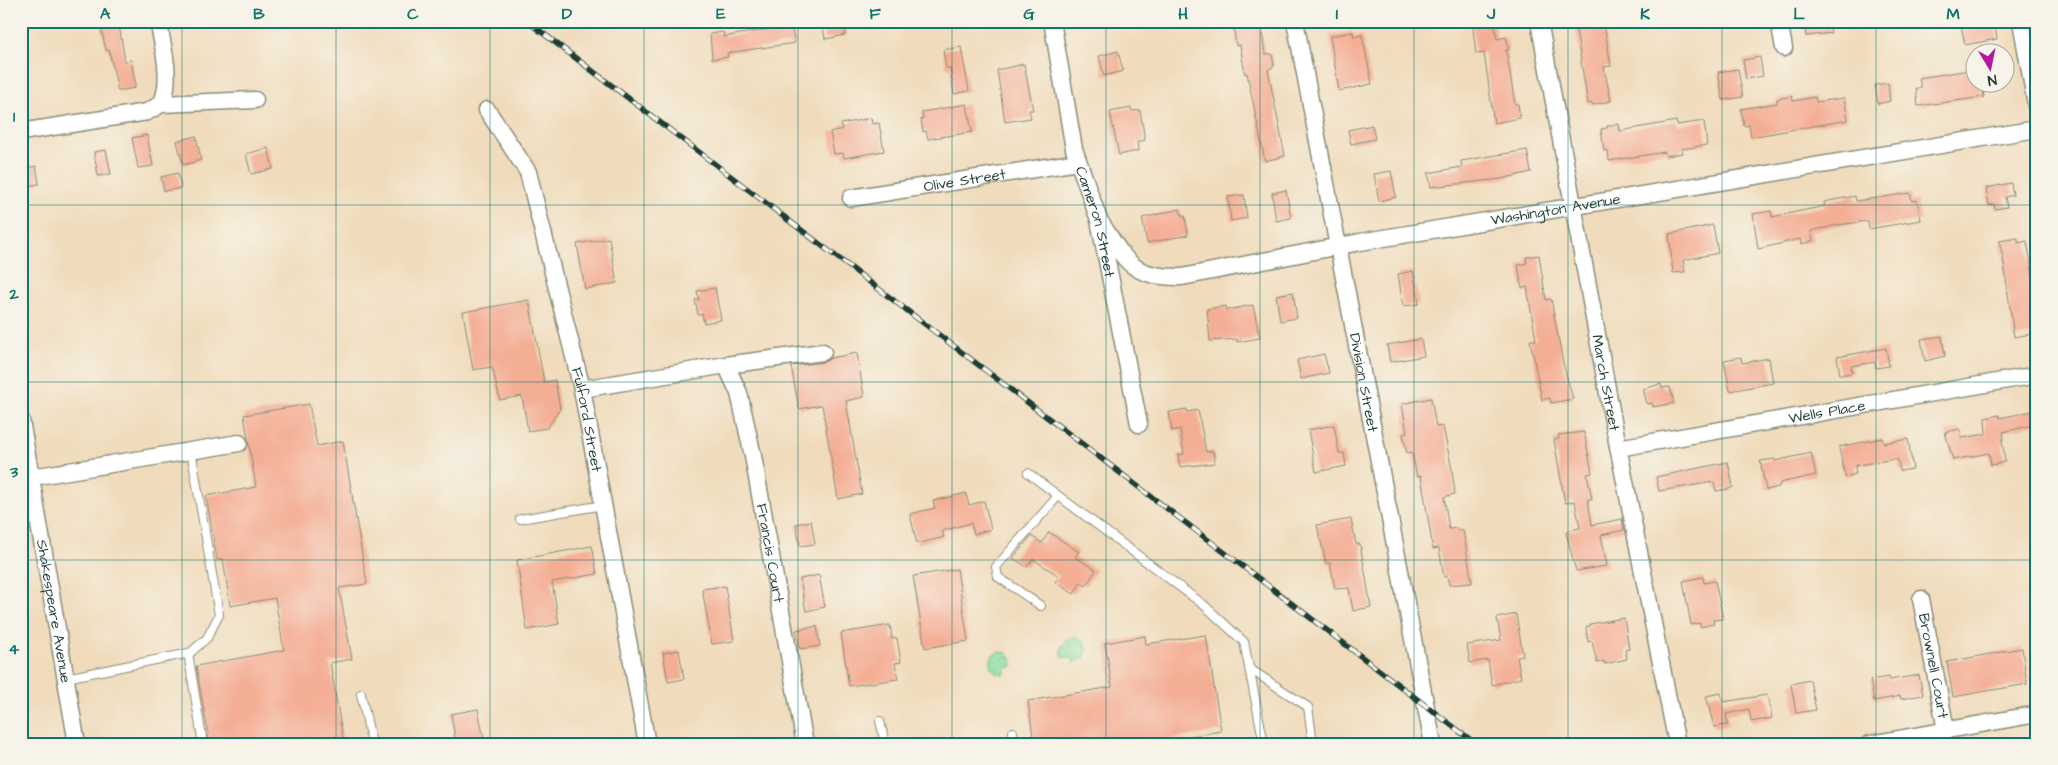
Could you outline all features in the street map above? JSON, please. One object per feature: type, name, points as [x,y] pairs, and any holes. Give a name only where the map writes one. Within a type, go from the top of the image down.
[{"type":"street","points":[[158,21],[166,75],[166,96],[161,104]]},
{"type":"street","name":"Cameron Street","points":[[1052,21],[1074,149],[1099,220],[1140,424]]},
{"type":"street","name":"Division Street","points":[[1294,21],[1433,744]]},
{"type":"street","name":"March Street","points":[[1539,21],[1618,448],[1677,744]]},
{"type":"street","points":[[1780,21],[1784,48]]},
{"type":"street","points":[[2021,21],[2037,110]]},
{"type":"street","points":[[21,132],[146,112],[161,104],[255,100]]},
{"type":"street","name":"Fulford Street","points":[[487,110],[528,172],[582,389],[647,744]]},
{"type":"street","name":"Washington Avenue","points":[[1099,220],[1129,263],[1146,274],[1160,277],[1182,277],[1337,246],[1573,208],[1827,162],[2037,129]]},
{"type":"street","name":"Olive Street","points":[[851,198],[1078,162]]},
{"type":"street","points":[[582,389],[726,365],[823,352]]},
{"type":"street","name":"Francis Court","points":[[726,365],[739,393],[754,456],[805,744]]},
{"type":"street","name":"Wells Place","points":[[1618,448],[2037,375]]},
{"type":"street","name":"Shakespeare Avenue","points":[[21,420],[77,744]]},
{"type":"street","points":[[32,477],[239,443]]},
{"type":"street","name":"Brownell Court","points":[[1921,599],[1946,730]]},
{"type":"street","points":[[1870,744],[1905,741],[1946,730],[2037,714]]},
{"type":"lane","points":[[66,678],[175,657],[188,653],[207,638],[219,615],[191,450]]},
{"type":"lane","points":[[1028,473],[1217,616],[1244,642],[1264,744]]},
{"type":"lane","points":[[1040,606],[998,577],[996,567],[1058,496]]},
{"type":"lane","points":[[520,519],[604,505]]},
{"type":"lane","points":[[188,653],[203,744]]},
{"type":"lane","points":[[1250,669],[1308,707],[1313,744]]},
{"type":"lane","points":[[361,694],[372,744]]},
{"type":"lane","points":[[880,721],[884,744]]},
{"type":"lane","points":[[1013,732],[1015,744]]},
{"type":"green space","points":[[1076,636],[1084,641],[1087,649],[1084,658],[1074,663],[1072,658],[1063,657],[1061,649],[1067,639]]},
{"type":"green space","points":[[999,652],[1007,653],[1013,661],[1013,666],[1006,668],[1005,674],[996,673],[990,666],[992,656]]},
{"type":"building","points":[[790,21],[795,43],[727,53],[728,57],[712,59],[710,34],[723,32],[724,37],[774,28],[773,24]]},
{"type":"building","points":[[822,21],[844,21],[846,35],[825,39]]},
{"type":"building","points":[[1472,21],[1494,21],[1497,39],[1506,37],[1509,50],[1506,50],[1515,104],[1518,104],[1520,118],[1494,123],[1484,53],[1476,54]]},
{"type":"building","points":[[1804,21],[1829,21],[1831,33],[1806,36]]},
{"type":"building","points":[[1994,21],[1997,39],[1966,42],[1965,45],[1961,25]]},
{"type":"building","points":[[1604,24],[1611,66],[1604,67],[1611,101],[1592,105],[1592,103],[1588,104],[1576,30]]},
{"type":"building","points":[[119,25],[125,61],[131,60],[135,88],[118,91],[109,50],[106,50],[101,28]]},
{"type":"building","points":[[1261,25],[1265,54],[1272,54],[1274,66],[1268,70],[1285,156],[1265,161],[1247,73],[1245,74],[1240,45],[1236,46],[1234,28]]},
{"type":"building","points":[[1353,32],[1354,37],[1362,35],[1372,84],[1339,91],[1330,36]]},
{"type":"building","points":[[961,47],[969,91],[954,94],[950,68],[946,68],[943,50]]},
{"type":"building","points":[[1118,51],[1123,71],[1104,76],[1099,56]]},
{"type":"building","points":[[1760,57],[1763,76],[1746,79],[1743,60]]},
{"type":"building","points":[[1024,64],[1033,110],[1029,110],[1031,118],[1005,122],[997,70]]},
{"type":"building","points":[[1738,69],[1743,97],[1723,100],[1718,72]]},
{"type":"building","points":[[1966,71],[1966,92],[1983,92],[1984,97],[1918,106],[1916,88],[1921,88],[1919,78]]},
{"type":"building","points":[[1888,83],[1890,101],[1878,104],[1875,85]]},
{"type":"building","points":[[1792,96],[1793,101],[1815,97],[1816,102],[1844,98],[1848,120],[1751,137],[1749,125],[1744,126],[1741,109],[1777,103],[1777,99]]},
{"type":"building","points":[[967,104],[972,132],[928,139],[926,131],[923,132],[922,112]]},
{"type":"building","points":[[1131,108],[1132,111],[1140,110],[1145,140],[1137,142],[1138,151],[1119,155],[1110,112]]},
{"type":"building","points":[[871,118],[872,124],[879,123],[884,151],[844,158],[843,153],[834,154],[830,132],[842,129],[841,124]]},
{"type":"building","points":[[1676,121],[1677,125],[1704,121],[1707,145],[1681,149],[1682,153],[1666,156],[1665,152],[1609,161],[1608,150],[1604,151],[1601,129],[1619,124],[1620,131]]},
{"type":"building","points":[[1372,125],[1375,139],[1351,144],[1348,130]]},
{"type":"building","points":[[147,135],[153,166],[138,168],[132,138]]},
{"type":"building","points":[[196,136],[201,160],[183,165],[177,141]]},
{"type":"building","points":[[268,148],[273,169],[251,174],[246,154]]},
{"type":"building","points":[[106,150],[111,174],[98,176],[94,152]]},
{"type":"building","points":[[1527,150],[1531,172],[1501,179],[1431,187],[1428,173],[1462,167],[1461,161]]},
{"type":"building","points":[[36,166],[39,184],[21,187],[21,169]]},
{"type":"building","points":[[1391,171],[1396,197],[1379,201],[1374,174]]},
{"type":"building","points":[[178,173],[181,188],[164,191],[161,177]]},
{"type":"building","points":[[2011,183],[2013,195],[2005,197],[2007,207],[1995,209],[1994,204],[1989,205],[1986,188]]},
{"type":"building","points":[[1286,190],[1291,218],[1276,221],[1272,193]]},
{"type":"building","points":[[1910,193],[1912,201],[1917,200],[1921,220],[1869,229],[1868,221],[1838,225],[1811,231],[1813,241],[1801,244],[1800,239],[1758,249],[1753,214],[1771,211],[1772,217],[1825,206],[1824,202],[1855,196],[1856,201]]},
{"type":"building","points":[[1244,195],[1247,218],[1231,221],[1228,197]]},
{"type":"building","points":[[1180,209],[1182,216],[1185,216],[1188,235],[1147,243],[1142,218]]},
{"type":"building","points":[[1713,225],[1718,253],[1683,260],[1685,272],[1673,273],[1669,234]]},
{"type":"building","points":[[609,238],[617,283],[585,289],[577,244]]},
{"type":"building","points":[[2018,238],[2018,243],[2027,241],[2037,300],[2037,333],[2014,337],[1999,241]]},
{"type":"building","points":[[1539,255],[1546,300],[1551,299],[1563,363],[1573,399],[1551,403],[1550,398],[1542,400],[1530,340],[1536,340],[1527,287],[1522,288],[1518,265],[1527,263],[1526,257]]},
{"type":"building","points":[[1413,271],[1419,304],[1403,306],[1398,274]]},
{"type":"building","points":[[715,288],[721,320],[704,323],[702,314],[698,315],[695,300],[699,300],[697,291]]},
{"type":"building","points":[[1293,292],[1297,318],[1280,321],[1276,295]]},
{"type":"building","points":[[529,300],[544,382],[555,380],[560,409],[547,428],[528,431],[522,396],[500,400],[492,367],[473,370],[463,312]]},
{"type":"building","points":[[1253,305],[1260,338],[1237,342],[1237,339],[1210,341],[1207,309],[1226,306],[1227,310]]},
{"type":"building","points":[[1942,336],[1945,356],[1925,361],[1921,339]]},
{"type":"building","points":[[1421,339],[1424,356],[1390,362],[1387,345]]},
{"type":"building","points":[[1886,348],[1889,366],[1876,368],[1875,362],[1851,366],[1852,373],[1840,375],[1837,357]]},
{"type":"building","points":[[857,353],[864,397],[846,401],[862,494],[838,499],[822,405],[799,409],[791,366],[824,362],[831,358]]},
{"type":"building","points":[[1324,354],[1329,373],[1301,379],[1297,360]]},
{"type":"building","points":[[1741,357],[1742,363],[1769,358],[1773,383],[1730,391],[1724,360]]},
{"type":"building","points":[[1661,384],[1662,388],[1670,387],[1674,403],[1653,407],[1652,403],[1647,404],[1643,389]]},
{"type":"building","points":[[1431,398],[1436,427],[1443,426],[1452,470],[1455,494],[1444,497],[1449,529],[1457,528],[1458,531],[1463,530],[1472,583],[1449,585],[1447,576],[1444,577],[1439,548],[1433,549],[1421,476],[1417,477],[1412,452],[1407,453],[1403,434],[1407,433],[1402,404]]},
{"type":"building","points":[[309,404],[317,446],[343,441],[367,584],[339,588],[352,659],[330,663],[344,744],[210,744],[196,666],[284,650],[275,598],[230,606],[223,559],[217,560],[206,496],[256,487],[244,415]]},
{"type":"building","points":[[1187,409],[1187,412],[1198,410],[1206,452],[1213,451],[1215,463],[1180,467],[1178,455],[1184,454],[1180,429],[1172,431],[1169,412]]},
{"type":"building","points":[[2037,410],[2037,424],[2003,432],[2004,439],[2002,440],[2005,462],[1991,465],[1989,453],[1953,460],[1945,432],[1960,429],[1962,438],[1986,434],[1985,418],[1999,415],[2000,418]]},
{"type":"building","points":[[1334,425],[1339,453],[1344,453],[1346,466],[1316,472],[1308,430]]},
{"type":"building","points":[[1584,432],[1592,473],[1587,474],[1592,499],[1588,499],[1592,525],[1622,519],[1624,530],[1601,535],[1607,566],[1576,571],[1566,533],[1569,530],[1580,528],[1575,501],[1565,503],[1554,440],[1559,439],[1558,435]]},
{"type":"building","points":[[1882,438],[1884,443],[1908,439],[1913,469],[1900,471],[1898,460],[1895,459],[1855,466],[1856,474],[1845,477],[1839,447]]},
{"type":"building","points":[[1811,453],[1816,475],[1780,483],[1779,487],[1766,490],[1760,461],[1775,459],[1775,461]]},
{"type":"building","points":[[1728,462],[1733,487],[1729,489],[1716,491],[1714,482],[1659,491],[1656,477]]},
{"type":"building","points":[[966,493],[969,505],[984,501],[991,529],[974,534],[971,523],[942,531],[944,537],[917,544],[910,514],[935,508],[933,501]]},
{"type":"building","points":[[1351,519],[1356,544],[1360,544],[1371,607],[1353,611],[1349,588],[1335,589],[1330,563],[1326,563],[1317,525]]},
{"type":"building","points":[[811,521],[815,544],[800,546],[796,524]]},
{"type":"building","points":[[1049,532],[1079,552],[1075,557],[1096,570],[1086,586],[1081,582],[1074,594],[1055,582],[1059,576],[1033,559],[1027,567],[1013,558],[1031,536],[1042,543]]},
{"type":"building","points":[[592,546],[597,574],[552,582],[559,624],[527,630],[517,560]]},
{"type":"building","points":[[957,569],[968,641],[925,648],[913,576]]},
{"type":"building","points":[[819,575],[825,607],[806,611],[800,579]]},
{"type":"building","points":[[1703,577],[1704,583],[1715,581],[1723,619],[1713,620],[1714,624],[1700,627],[1700,623],[1691,625],[1683,581]]},
{"type":"building","points":[[725,586],[734,641],[712,644],[702,589]]},
{"type":"building","points":[[1516,614],[1523,656],[1517,657],[1521,678],[1492,685],[1488,660],[1470,663],[1467,645],[1501,640],[1497,618]]},
{"type":"building","points":[[1624,618],[1629,649],[1625,650],[1627,659],[1605,664],[1604,661],[1597,663],[1592,641],[1588,642],[1586,627],[1590,626],[1590,624]]},
{"type":"building","points":[[890,625],[892,639],[897,638],[901,662],[895,663],[898,679],[849,686],[841,633]]},
{"type":"building","points":[[817,626],[820,646],[800,649],[796,630]]},
{"type":"building","points":[[1206,635],[1221,731],[1143,744],[1034,744],[1028,701],[1112,687],[1105,643],[1145,636],[1146,644]]},
{"type":"building","points":[[2022,648],[2027,684],[1953,697],[1947,662]]},
{"type":"building","points":[[679,650],[684,679],[668,682],[663,653]]},
{"type":"building","points":[[1919,675],[1923,695],[1901,699],[1900,696],[1874,701],[1870,680],[1889,677],[1890,680]]},
{"type":"building","points":[[1810,680],[1816,710],[1796,713],[1791,684]]},
{"type":"building","points":[[1721,693],[1723,702],[1767,695],[1772,718],[1751,722],[1749,709],[1726,714],[1728,725],[1714,727],[1706,696]]},
{"type":"building","points":[[478,709],[485,744],[456,744],[451,714]]},
{"type":"railway","points":[[527,21],[1476,744]]}]
